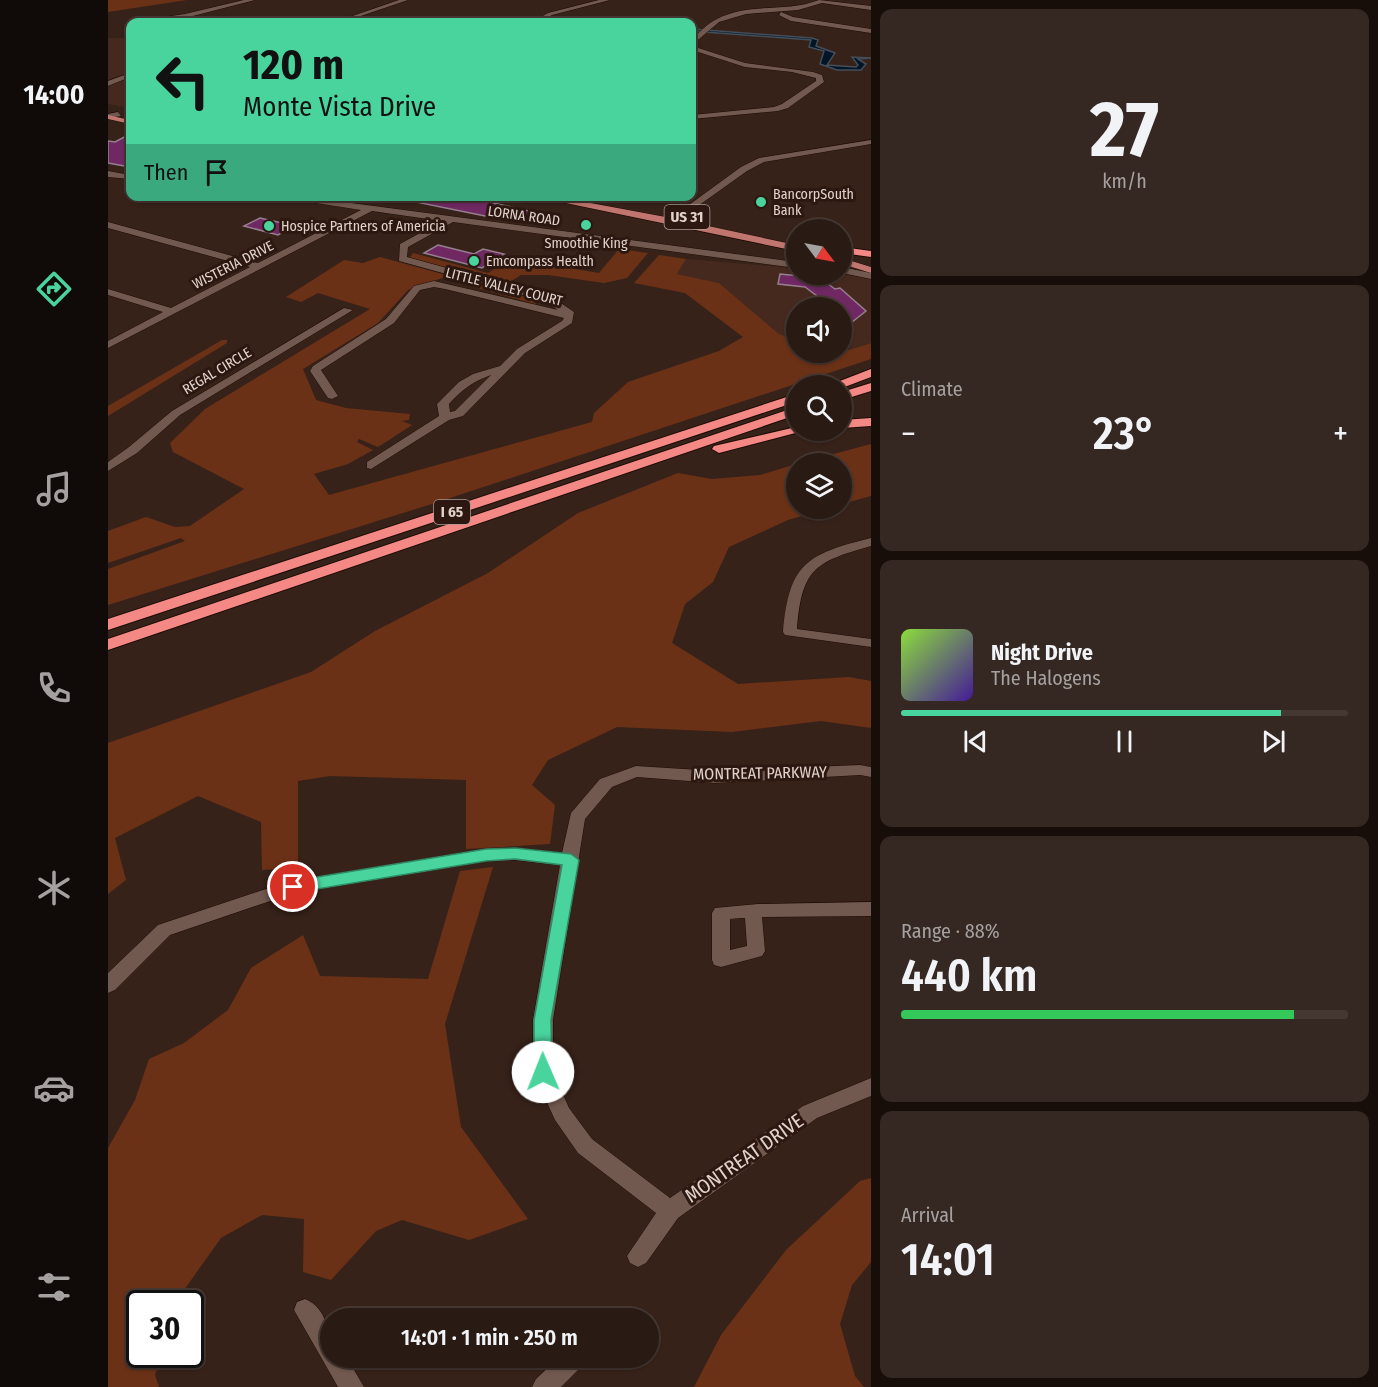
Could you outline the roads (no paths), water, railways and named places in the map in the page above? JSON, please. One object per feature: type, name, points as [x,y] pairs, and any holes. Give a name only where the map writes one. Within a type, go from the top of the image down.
[{"type":"highway","points":[[852,253],[871,254]]},
{"type":"highway","points":[[852,380],[871,373]]},
{"type":"highway","points":[[852,393],[871,387]]},
{"type":"highway","name":"I 65","points":[[108,625],[786,401]]},
{"type":"highway","name":"I 65","points":[[108,645],[786,414]]},
{"type":"highway","points":[[852,423],[871,422]]},
{"type":"highway","points":[[575,486],[786,433]]},
{"type":"main road","points":[[118,114],[126,115]]},
{"type":"main road","points":[[108,115],[126,121]]},
{"type":"main road","name":"US 31","points":[[567,201],[674,218]]},
{"type":"main road","name":"US 31","points":[[598,201],[786,241]]},
{"type":"main road","points":[[852,258],[868,268]]},
{"type":"street","points":[[170,18],[252,0]]},
{"type":"street","points":[[350,18],[405,0]]},
{"type":"street","points":[[544,18],[596,1],[607,0]]},
{"type":"street","points":[[696,39],[729,16],[806,8],[823,1],[871,8]]},
{"type":"street","points":[[779,11],[791,19],[871,31]]},
{"type":"street","points":[[184,16],[192,18]]},
{"type":"street","points":[[696,49],[714,53],[744,65],[807,72],[819,77],[820,82],[785,106],[775,109],[696,117]]},
{"type":"street","points":[[108,84],[126,77]]},
{"type":"street","points":[[108,115],[118,114]]},
{"type":"street","points":[[674,218],[744,169],[762,160],[871,142]]},
{"type":"street","points":[[108,174],[126,176]]},
{"type":"street","name":"LORNA ROAD","points":[[312,201],[769,262],[786,262]]},
{"type":"street","name":"WISTERIA DRIVE","points":[[108,345],[370,209]]},
{"type":"street","points":[[371,465],[445,417],[459,414],[521,351],[567,323],[569,316],[549,299],[402,259],[403,246],[450,220]]},
{"type":"street","points":[[108,225],[260,267]]},
{"type":"street","points":[[852,267],[868,268]]},
{"type":"street","points":[[852,267],[868,268]]},
{"type":"street","name":"LITTLE VALLEY COURT","points":[[332,396],[315,371],[317,368],[390,321],[417,288],[425,285],[445,286],[569,316]]},
{"type":"street","points":[[108,292],[172,312]]},
{"type":"street","name":"REGAL CIRCLE","points":[[108,467],[133,450],[176,413],[348,310]]},
{"type":"street","points":[[445,417],[443,404],[457,387],[482,372],[503,369]]},
{"type":"street","points":[[871,542],[830,554],[807,568],[799,578],[792,597],[790,633],[871,643]]},
{"type":"street","name":"MONTREAT PARKWAY","points":[[670,1211],[585,1146],[561,1114],[543,1072],[543,1020],[577,817],[606,783],[636,771],[715,777],[860,770],[871,772]]},
{"type":"street","points":[[108,985],[164,930],[293,887],[486,855],[515,854],[571,860]]},
{"type":"street","points":[[753,910],[871,909]]},
{"type":"street","name":"MONTREAT DRIVE","points":[[638,1256],[670,1211],[810,1112],[871,1087]]},
{"type":"street","points":[[305,1310],[320,1335]]},
{"type":"street","points":[[340,1368],[352,1387]]},
{"type":"street","points":[[544,1387],[564,1368]]},
{"type":"water","points":[[696,29],[812,38],[818,40],[816,46],[835,53],[827,65],[856,67],[858,65],[852,57],[871,58],[858,59],[866,64],[861,70],[837,70],[820,64],[824,51],[809,47],[811,40],[696,31]]},
{"type":"place","name":"BancorpSouth Bank","points":[[761,202]]},
{"type":"place","name":"Smoothie King","points":[[586,225]]},
{"type":"place","name":"Hospice Partners of Americia","points":[[269,226]]},
{"type":"place","name":"Emcompass Health","points":[[474,261]]}]
